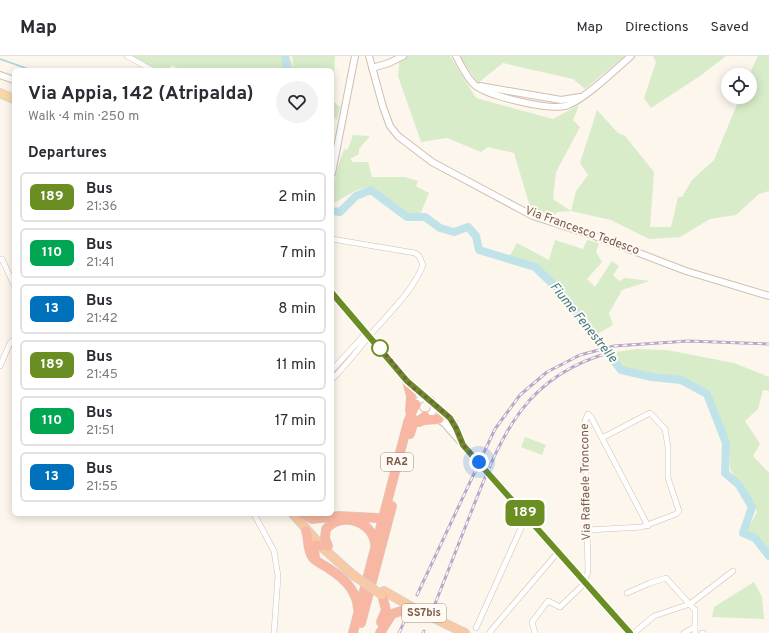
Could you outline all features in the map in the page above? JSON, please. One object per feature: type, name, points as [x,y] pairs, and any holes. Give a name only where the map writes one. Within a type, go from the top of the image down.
[{"type":"highway","points":[[409,418],[411,396],[410,384]]},
{"type":"highway","points":[[409,418],[416,404]]},
{"type":"highway","points":[[410,435],[413,424],[425,416]]},
{"type":"highway","name":"RA2","points":[[353,633],[409,418]]},
{"type":"highway","points":[[410,435],[420,421],[440,419]]},
{"type":"highway","name":"RA2","points":[[359,633],[410,435]]},
{"type":"highway","points":[[368,517],[378,512],[387,503]]},
{"type":"highway","name":"SS7bis","points":[[295,516],[306,531],[354,573],[413,613],[453,633]]},
{"type":"highway","name":"SS7bis","points":[[301,516],[324,546]]},
{"type":"highway","points":[[307,516],[312,519],[339,516],[368,517],[378,518],[382,521],[385,526],[376,562],[376,571]]},
{"type":"highway","points":[[317,560],[313,550],[315,546],[324,546],[324,534],[327,528],[336,522],[349,520],[363,524],[369,529],[374,538],[375,548]]},
{"type":"highway","points":[[306,531],[313,558],[350,586],[357,588],[366,582]]},
{"type":"highway","points":[[350,586],[358,603],[358,615]]},
{"type":"highway","points":[[376,633],[386,610],[383,593]]},
{"type":"highway","name":"SS7bis","points":[[383,593],[465,633]]},
{"type":"highway","points":[[380,633],[392,614],[404,610],[413,613]]},
{"type":"main road","points":[[0,92],[12,98]]},
{"type":"street","points":[[127,56],[148,68]]},
{"type":"street","points":[[334,162],[354,56]]},
{"type":"street","name":"Via Francesco Tedesco","points":[[369,56],[382,107],[390,126],[398,136],[432,162],[534,216],[597,237],[686,271],[769,296]]},
{"type":"street","points":[[372,68],[389,63],[403,56]]},
{"type":"street","points":[[456,56],[475,85],[497,97],[541,105],[562,107],[573,103],[583,96],[631,56]]},
{"type":"street","points":[[0,75],[12,79]]},
{"type":"street","points":[[334,154],[336,150]]},
{"type":"street","points":[[334,239],[415,253],[421,259],[423,265],[410,287],[368,334],[334,376]]},
{"type":"street","points":[[0,259],[2,259],[12,281]]},
{"type":"street","points":[[334,296],[410,384],[454,423],[463,445]]},
{"type":"street","points":[[0,366],[12,341]]},
{"type":"street","points":[[334,367],[340,359],[349,357]]},
{"type":"street","points":[[410,384],[418,412],[425,416],[440,419],[527,515],[630,633]]},
{"type":"street","points":[[416,404],[421,398],[426,398]]},
{"type":"street","points":[[425,416],[433,410],[433,404]]},
{"type":"street","points":[[587,530],[648,526],[680,511],[668,478],[668,447],[665,429],[650,413],[602,438]]},
{"type":"street","name":"Via Raffaele Troncone","points":[[585,582],[588,572],[585,421],[588,414],[591,417],[648,526]]},
{"type":"street","points":[[476,628],[527,515]]},
{"type":"street","points":[[255,516],[274,551],[278,576],[274,633]]},
{"type":"street","points":[[489,633],[559,552]]},
{"type":"street","points":[[634,633],[654,616],[690,604],[733,571]]},
{"type":"street","points":[[627,593],[666,578],[695,610],[695,630],[684,633]]},
{"type":"street","points":[[535,633],[532,622],[548,601],[560,607],[585,582]]},
{"type":"green space","points":[[130,56],[289,56],[294,68],[177,68],[172,65],[170,68],[155,68]]},
{"type":"green space","points":[[292,56],[335,56],[334,78],[334,68],[294,68]]},
{"type":"green space","points":[[400,56],[450,56],[476,98],[553,119],[579,105],[573,120],[580,127],[556,172],[553,199],[571,211],[557,212],[553,216],[530,207],[514,153],[488,147],[481,152],[447,138],[421,142],[398,76]]},
{"type":"green space","points":[[459,56],[625,56],[585,89],[573,79],[503,63],[478,83]]},
{"type":"green space","points":[[653,56],[726,56],[700,76],[651,108],[644,98],[656,62]]},
{"type":"green space","points":[[758,56],[769,56],[769,191],[759,194],[736,215],[710,219],[680,237],[649,239],[611,220],[571,211],[576,191],[588,175],[580,163],[597,110],[618,133],[625,136],[654,172],[650,227],[671,227],[678,197],[682,197],[692,180],[714,160],[737,104],[757,104],[757,68],[752,68]]},
{"type":"green space","points":[[334,102],[340,107],[337,120],[334,117]]},
{"type":"green space","points":[[353,135],[370,136],[359,149],[359,154],[350,159],[353,162],[368,162],[372,177],[405,177],[418,181],[416,186],[429,193],[420,215],[404,212],[374,188],[368,187],[357,190],[334,203],[334,183],[337,169],[344,150],[348,149]]},
{"type":"green space","points":[[555,240],[583,249],[587,240],[599,243],[596,252],[602,262],[587,279],[595,287],[612,261],[619,266],[613,275],[619,281],[625,278],[650,281],[622,290],[609,313],[613,325],[594,336],[560,291],[535,267],[508,259],[517,243],[549,260]]},
{"type":"green space","points":[[636,349],[667,350],[734,363],[769,377],[769,391],[763,390],[758,409],[745,421],[760,444],[753,456],[769,473],[769,553],[757,537],[746,532],[757,512],[730,469],[729,443],[709,394],[683,379],[657,377],[622,368],[609,353]]},
{"type":"green space","points":[[525,437],[546,445],[542,455],[521,447]]},
{"type":"green space","points":[[754,582],[762,597],[764,619],[712,617],[714,607]]},
{"type":"waterway","name":"Fiume Fenestrelle","points":[[285,56],[287,68]]},
{"type":"waterway","points":[[0,59],[25,68]]},
{"type":"waterway","name":"Fiume Fenestrelle","points":[[334,211],[340,212],[356,196],[371,190],[407,217],[425,217],[440,228],[454,232],[468,227],[476,236],[479,250],[535,267],[560,291],[621,370],[652,377],[681,380],[707,394],[726,443],[725,473],[739,485],[752,507],[743,533],[755,538],[769,556]]},
{"type":"railway","points":[[417,595],[495,429],[520,395],[547,372],[580,355],[614,346],[688,341],[769,344]]},
{"type":"railway","points":[[433,609],[494,456],[521,411],[537,392],[558,376],[582,362],[612,352]]},
{"type":"railway","points":[[399,633],[404,622]]},
{"type":"bus line","name":"189","points":[[334,295],[407,381],[421,395],[432,401],[433,404],[450,418],[454,423],[463,445],[518,505],[630,633]]},
{"type":"route","points":[[380,348],[379,346],[412,387],[421,395],[432,401],[433,404],[450,418],[454,423],[463,445],[479,462]]}]
